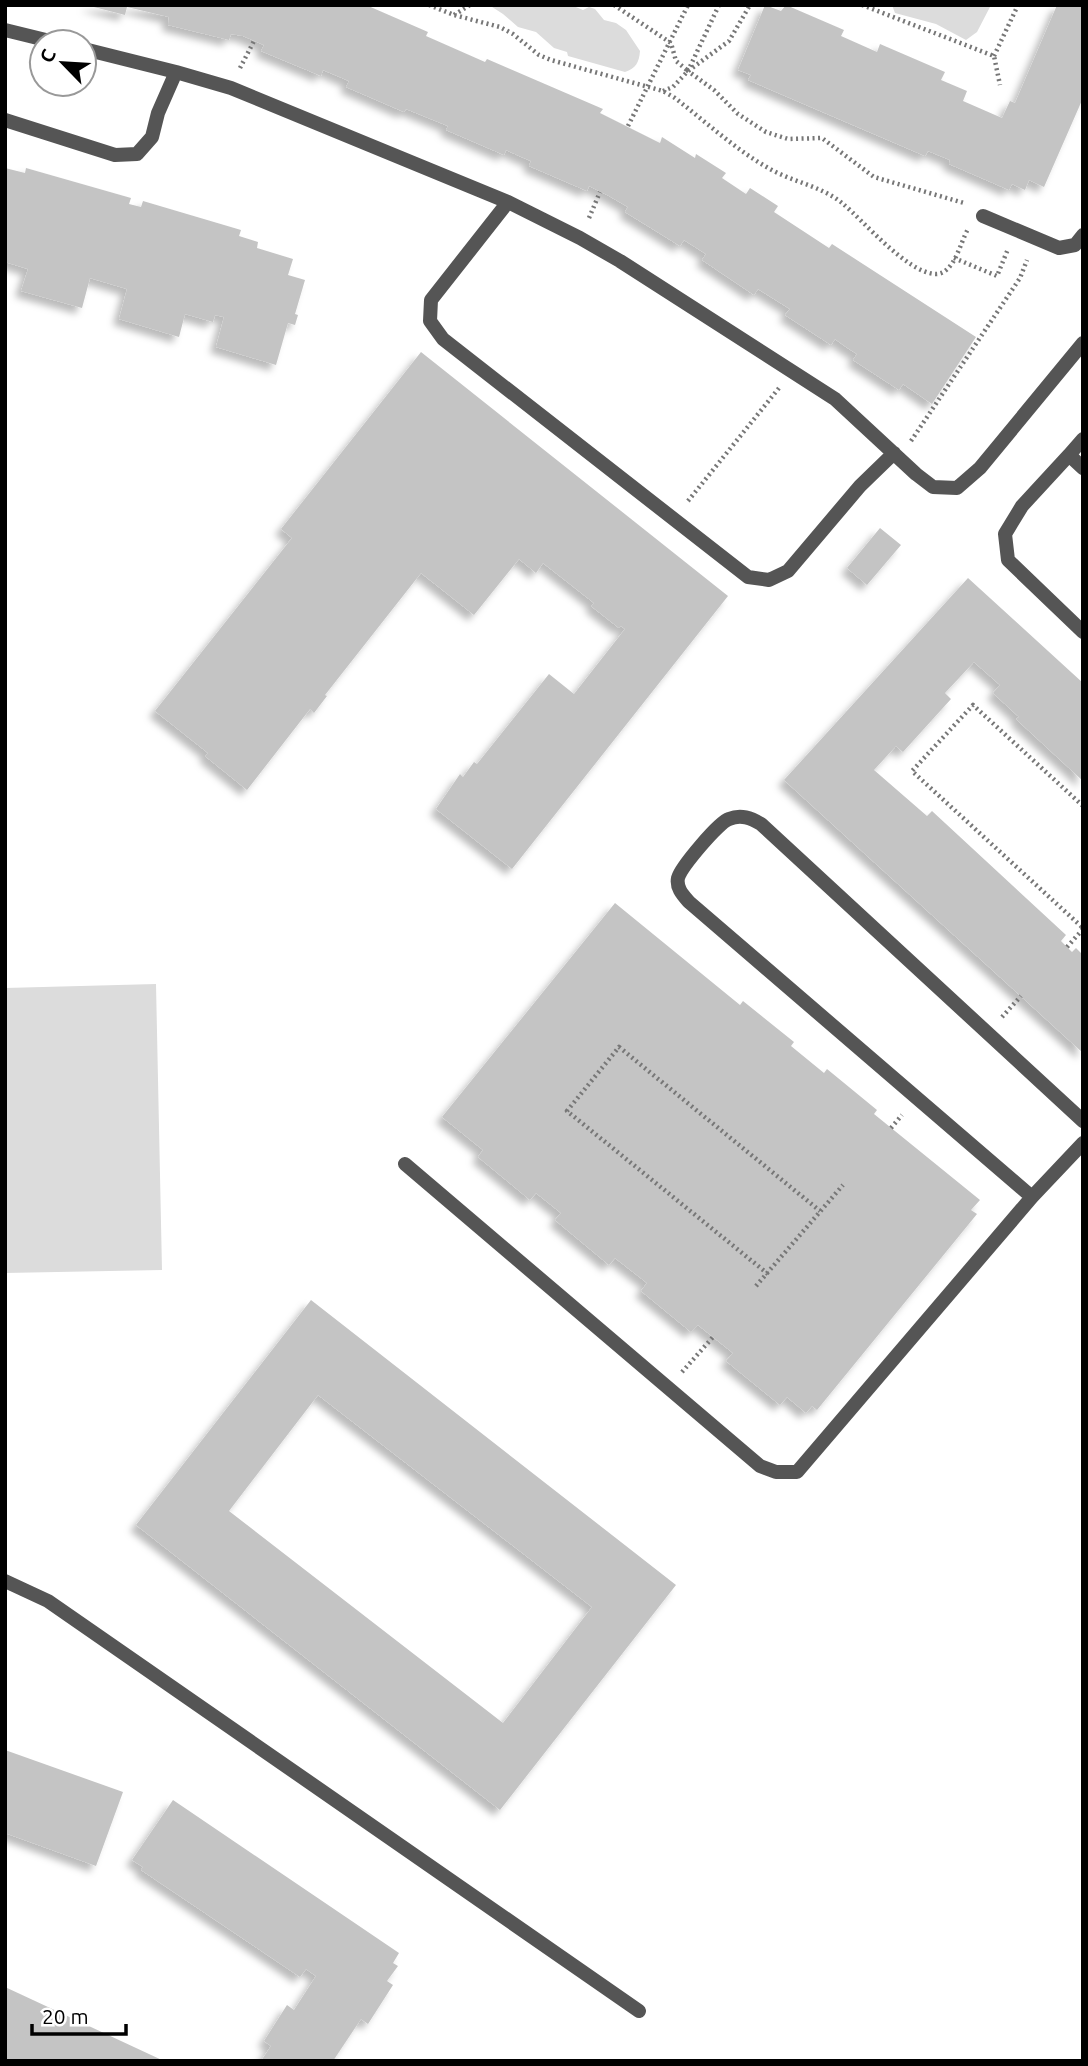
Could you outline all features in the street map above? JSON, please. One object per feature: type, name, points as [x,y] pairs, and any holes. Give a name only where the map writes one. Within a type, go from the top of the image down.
[{"type":"lane","points":[[5,30],[28,36]]},
{"type":"lane","points":[[98,52],[230,88],[508,202],[620,261],[835,399],[933,487],[957,488],[981,468],[1083,342]]},
{"type":"lane","points":[[5,120],[115,155],[137,154],[152,137],[158,113],[176,72]]},
{"type":"lane","points":[[508,202],[431,300],[430,321],[443,339],[748,577],[769,580],[788,571],[860,486],[894,453]]},
{"type":"lane","points":[[983,216],[1059,248],[1075,245],[1083,235]]},
{"type":"lane","points":[[1083,439],[1022,506],[1005,534],[1008,560],[1083,632]]},
{"type":"lane","points":[[1069,454],[1083,468]]},
{"type":"lane","points":[[1032,1198],[689,902],[679,891],[677,880],[683,867],[727,819],[741,816],[761,824],[1083,1121]]},
{"type":"lane","points":[[405,1164],[760,1466],[776,1472],[797,1472],[1032,1198],[1083,1143]]},
{"type":"lane","points":[[5,1581],[48,1601],[639,2011]]},
{"type":"path","points":[[429,5],[454,15],[500,27],[539,55],[551,60],[663,91],[751,158],[841,202],[888,248],[934,274],[946,272],[969,228],[975,219],[983,216]]},
{"type":"path","points":[[454,15],[470,5]]},
{"type":"path","points":[[614,5],[671,43],[676,61],[714,90],[738,114],[766,132],[788,139],[822,138],[874,177],[965,203],[983,216]]},
{"type":"path","points":[[628,126],[688,5]]},
{"type":"path","points":[[688,71],[719,5]]},
{"type":"path","points":[[663,91],[673,87],[688,71],[729,41],[750,5]]},
{"type":"path","points":[[862,5],[994,56]]},
{"type":"path","points":[[1000,85],[994,56],[1018,5]]},
{"type":"path","points":[[954,258],[997,276],[1010,244]]},
{"type":"path","points":[[894,453],[913,439],[1023,270],[1027,263],[1027,252]]},
{"type":"path","points":[[675,519],[760,410]]},
{"type":"path","points":[[1067,947],[1083,929],[912,771],[973,705],[1083,806]]},
{"type":"path","points":[[768,1274],[567,1111],[619,1047],[820,1211]]},
{"type":"path","points":[[756,1286],[843,1185]]},
{"type":"path","points":[[668,1388],[713,1337]]},
{"type":"shaded area","points":[[489,5],[571,5],[583,10],[589,7],[595,9],[604,20],[616,23],[626,30],[640,51],[638,62],[625,72],[568,56],[567,52],[554,48],[536,32],[518,27]]},
{"type":"shaded area","points":[[892,5],[991,5],[977,32],[966,40],[936,24],[895,13]]},
{"type":"shaded area","points":[[156,984],[162,1270],[5,1273],[5,988]]},
{"type":"building","points":[[86,5],[366,5],[428,32],[426,36],[485,62],[487,59],[603,109],[600,113],[660,143],[662,137],[695,158],[696,154],[726,173],[722,178],[746,194],[750,188],[778,206],[774,212],[829,248],[832,244],[976,337],[932,404],[903,384],[899,390],[853,360],[857,354],[835,339],[831,345],[785,315],[790,309],[758,289],[754,295],[702,260],[706,254],[684,240],[680,246],[625,212],[628,207],[589,186],[587,191],[529,166],[531,161],[506,150],[504,155],[446,130],[448,126],[406,109],[404,112],[346,87],[349,81],[323,70],[321,76],[261,51],[264,45],[243,36],[231,34],[229,40],[168,25],[169,17],[127,7],[125,15]]},
{"type":"building","points":[[765,5],[781,11],[786,5],[844,30],[841,36],[877,52],[880,44],[945,72],[941,80],[967,91],[963,101],[1002,118],[1010,101],[1015,103],[1057,5],[1083,5],[1083,98],[1044,187],[1029,180],[1025,190],[1012,184],[1009,190],[949,164],[950,160],[928,151],[925,156],[748,80],[751,75],[738,70]]},
{"type":"building","points":[[5,168],[25,173],[26,168],[131,198],[129,204],[141,207],[143,201],[241,230],[239,236],[258,242],[257,248],[293,259],[288,275],[305,280],[295,314],[298,315],[295,325],[288,323],[276,365],[216,347],[224,317],[215,315],[213,322],[185,314],[179,337],[119,319],[127,289],[90,278],[82,308],[21,291],[28,269],[5,262]]},
{"type":"building","points":[[421,352],[728,596],[512,869],[436,809],[460,774],[463,777],[474,762],[477,764],[549,674],[574,694],[625,629],[621,626],[619,628],[591,606],[594,603],[543,563],[536,573],[519,559],[474,615],[421,573],[325,695],[327,696],[314,713],[310,709],[247,790],[205,756],[208,753],[155,711],[292,538],[281,529]]},
{"type":"building","points":[[880,528],[901,545],[867,585],[847,568]]},
{"type":"building","points":[[968,578],[1083,683],[1083,781],[1016,719],[1019,717],[993,693],[1000,685],[974,662],[945,693],[951,699],[903,752],[896,746],[874,770],[927,816],[932,811],[1066,935],[1061,941],[1072,952],[1076,948],[1083,955],[1083,1053],[784,780]]},
{"type":"building","points":[[615,903],[740,1005],[743,1001],[794,1042],[791,1046],[824,1073],[827,1069],[877,1110],[874,1114],[980,1200],[971,1210],[977,1214],[817,1410],[812,1406],[806,1413],[787,1397],[780,1405],[726,1361],[733,1353],[698,1325],[691,1332],[641,1291],[647,1283],[615,1258],[609,1265],[555,1220],[561,1213],[536,1193],[530,1200],[478,1157],[483,1150],[442,1117]]},
{"type":"building","points":[[311,1300],[676,1585],[500,1810],[136,1525]],"holes":[[[318,1395],[592,1607],[503,1723],[229,1511]]]},
{"type":"building","points":[[5,1750],[123,1792],[96,1866],[5,1833]]},
{"type":"building","points":[[173,1800],[399,1953],[393,1963],[398,1966],[387,1981],[393,1985],[368,2024],[361,2019],[333,2061],[261,2061],[271,2046],[264,2041],[287,2005],[294,2010],[316,1976],[306,1969],[300,1977],[141,1870],[143,1867],[132,1860]]},
{"type":"building","points":[[5,1987],[164,2061],[5,2061]]}]
